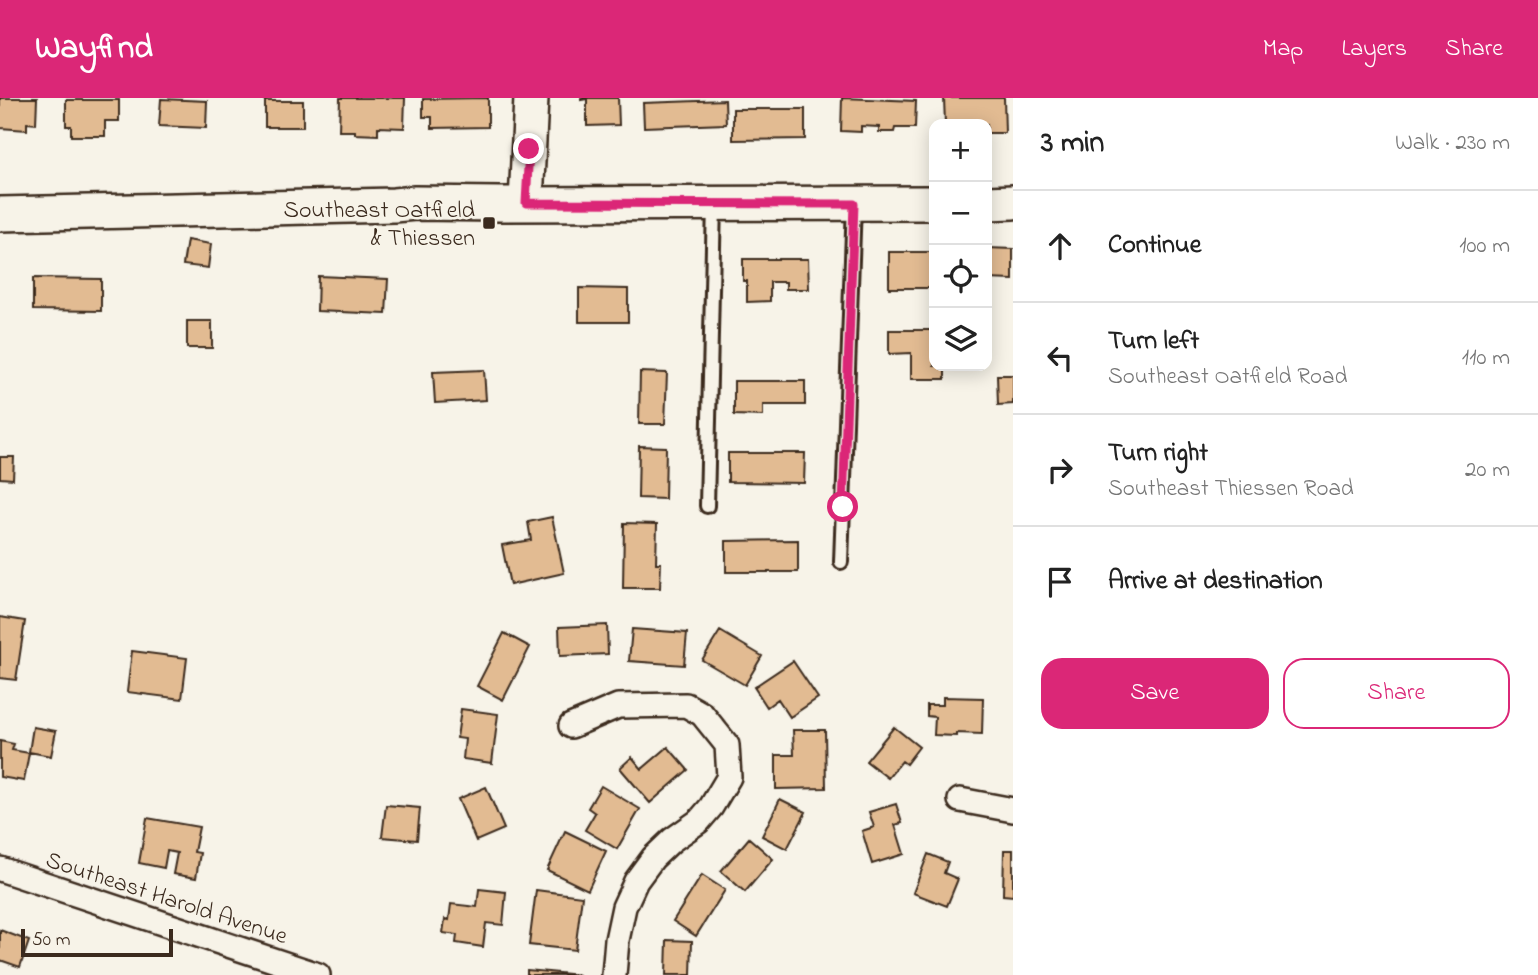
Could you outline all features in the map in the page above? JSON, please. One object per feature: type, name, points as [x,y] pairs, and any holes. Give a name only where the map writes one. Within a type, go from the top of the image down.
[{"type":"main road","points":[[526,203],[531,98]]},
{"type":"main road","points":[[992,202],[1013,202]]},
{"type":"main road","points":[[0,214],[415,203],[929,203]]},
{"type":"street","points":[[571,726],[618,706],[687,705],[702,714],[727,745],[729,777],[711,807],[699,821],[672,840],[653,858],[636,881],[624,907],[617,940],[614,975]]},
{"type":"street","points":[[960,800],[1013,810]]},
{"type":"street","name":"Southeast Harold Avenue","points":[[0,869],[318,975]]},
{"type":"lane","points":[[706,506],[714,204]]},
{"type":"lane","points":[[841,562],[854,204]]},
{"type":"building","points":[[0,98],[37,98],[36,124],[27,123],[27,130],[0,128]]},
{"type":"building","points":[[340,98],[405,98],[404,128],[378,127],[378,135],[339,131]]},
{"type":"building","points":[[488,98],[488,127],[432,128],[432,117],[423,117],[423,99]]},
{"type":"building","points":[[581,98],[618,98],[619,125],[587,126],[587,99]]},
{"type":"building","points":[[842,98],[916,101],[915,128],[895,128],[894,132],[879,132],[879,127],[861,126],[861,132],[841,131]]},
{"type":"building","points":[[944,98],[1004,98],[1005,133],[992,133],[992,119],[945,119]]},
{"type":"building","points":[[161,99],[207,101],[206,128],[159,126]]},
{"type":"building","points":[[66,100],[119,100],[119,121],[105,121],[105,136],[71,136],[71,126],[66,126]]},
{"type":"building","points":[[725,100],[726,124],[644,127],[643,103]]},
{"type":"building","points":[[265,101],[303,101],[303,127],[265,127]]},
{"type":"building","points":[[733,109],[805,109],[805,139],[733,140]]},
{"type":"building","points":[[187,240],[211,244],[208,268],[183,265]]},
{"type":"building","points":[[992,248],[1013,249],[1013,280],[992,279]]},
{"type":"building","points":[[889,252],[929,252],[929,288],[889,288]]},
{"type":"building","points":[[743,259],[808,259],[809,289],[786,289],[786,282],[770,282],[770,301],[747,302]]},
{"type":"building","points":[[318,276],[388,279],[386,314],[317,311]]},
{"type":"building","points":[[33,278],[101,279],[101,311],[33,310]]},
{"type":"building","points":[[579,288],[628,289],[628,322],[579,322]]},
{"type":"building","points":[[187,321],[212,321],[212,348],[187,348]]},
{"type":"building","points":[[889,330],[929,330],[929,371],[945,371],[945,379],[911,379],[911,353],[889,354]]},
{"type":"building","points":[[484,370],[486,400],[435,403],[433,372]]},
{"type":"building","points":[[640,372],[667,373],[665,424],[639,424]]},
{"type":"building","points":[[997,375],[1013,375],[1013,404],[998,405]]},
{"type":"building","points":[[734,381],[805,381],[805,405],[763,405],[763,416],[734,415]]},
{"type":"building","points":[[639,446],[666,447],[665,499],[638,498]]},
{"type":"building","points":[[728,453],[805,453],[804,483],[728,482]]},
{"type":"building","points":[[0,457],[14,457],[13,479],[0,478]]},
{"type":"building","points":[[552,517],[564,573],[510,585],[502,545],[531,540],[528,522]]},
{"type":"building","points":[[624,523],[657,524],[656,563],[661,563],[660,588],[623,588]]},
{"type":"building","points":[[798,540],[798,572],[726,572],[726,541]]},
{"type":"building","points":[[0,617],[25,621],[16,680],[0,678]]},
{"type":"building","points":[[607,625],[608,654],[560,656],[559,627]]},
{"type":"building","points":[[632,629],[687,633],[684,665],[629,661]]},
{"type":"building","points":[[720,631],[762,656],[745,685],[702,660]]},
{"type":"building","points":[[504,633],[530,647],[503,700],[477,686]]},
{"type":"building","points":[[132,651],[187,658],[182,699],[127,692]]},
{"type":"building","points":[[793,661],[818,698],[790,717],[778,699],[767,707],[754,687]]},
{"type":"building","points":[[943,697],[983,698],[982,734],[934,735],[935,717],[927,716],[927,705],[943,705]]},
{"type":"building","points":[[461,709],[498,714],[492,763],[463,759],[465,739],[457,738]]},
{"type":"building","points":[[33,727],[56,731],[51,756],[29,752]]},
{"type":"building","points":[[894,727],[919,747],[906,764],[902,761],[888,778],[866,761]]},
{"type":"building","points":[[793,730],[825,730],[826,788],[776,789],[776,755],[794,755]]},
{"type":"building","points":[[0,741],[14,744],[12,750],[29,753],[24,781],[0,777]]},
{"type":"building","points":[[668,747],[688,770],[650,803],[620,768],[632,757],[642,769]]},
{"type":"building","points":[[601,786],[640,809],[617,849],[585,830],[595,813],[588,808]]},
{"type":"building","points":[[486,787],[504,829],[476,841],[458,799]]},
{"type":"building","points":[[780,799],[806,812],[787,849],[762,836]]},
{"type":"building","points":[[896,804],[902,823],[895,825],[904,854],[872,864],[862,831],[874,827],[869,812]]},
{"type":"building","points":[[386,805],[420,808],[417,840],[382,837]]},
{"type":"building","points":[[147,818],[199,827],[194,852],[200,853],[196,878],[173,874],[177,853],[167,851],[164,868],[139,863]]},
{"type":"building","points":[[565,831],[606,851],[588,890],[547,870]]},
{"type":"building","points":[[749,838],[773,859],[745,892],[721,871]]},
{"type":"building","points":[[1004,850],[1013,850],[1013,896],[1003,895]]},
{"type":"building","points":[[928,854],[948,862],[944,873],[958,879],[947,906],[913,893]]},
{"type":"building","points":[[702,875],[725,890],[696,936],[673,921]]},
{"type":"building","points":[[479,889],[506,892],[503,925],[486,923],[483,947],[456,943],[457,935],[443,933],[445,919],[449,920],[451,904],[477,907]]},
{"type":"building","points":[[536,890],[582,896],[575,950],[529,945]]},
{"type":"building","points":[[0,930],[29,941],[20,967],[0,960]]},
{"type":"building","points":[[667,940],[692,941],[691,975],[666,975]]},
{"type":"building","points":[[527,970],[580,975],[527,975]]},
{"type":"place","name":"Southeast Oatfield & Thiessen","points":[[489,223]]},
{"type":"route","points":[[529,149],[526,203],[854,204],[843,507]]}]
